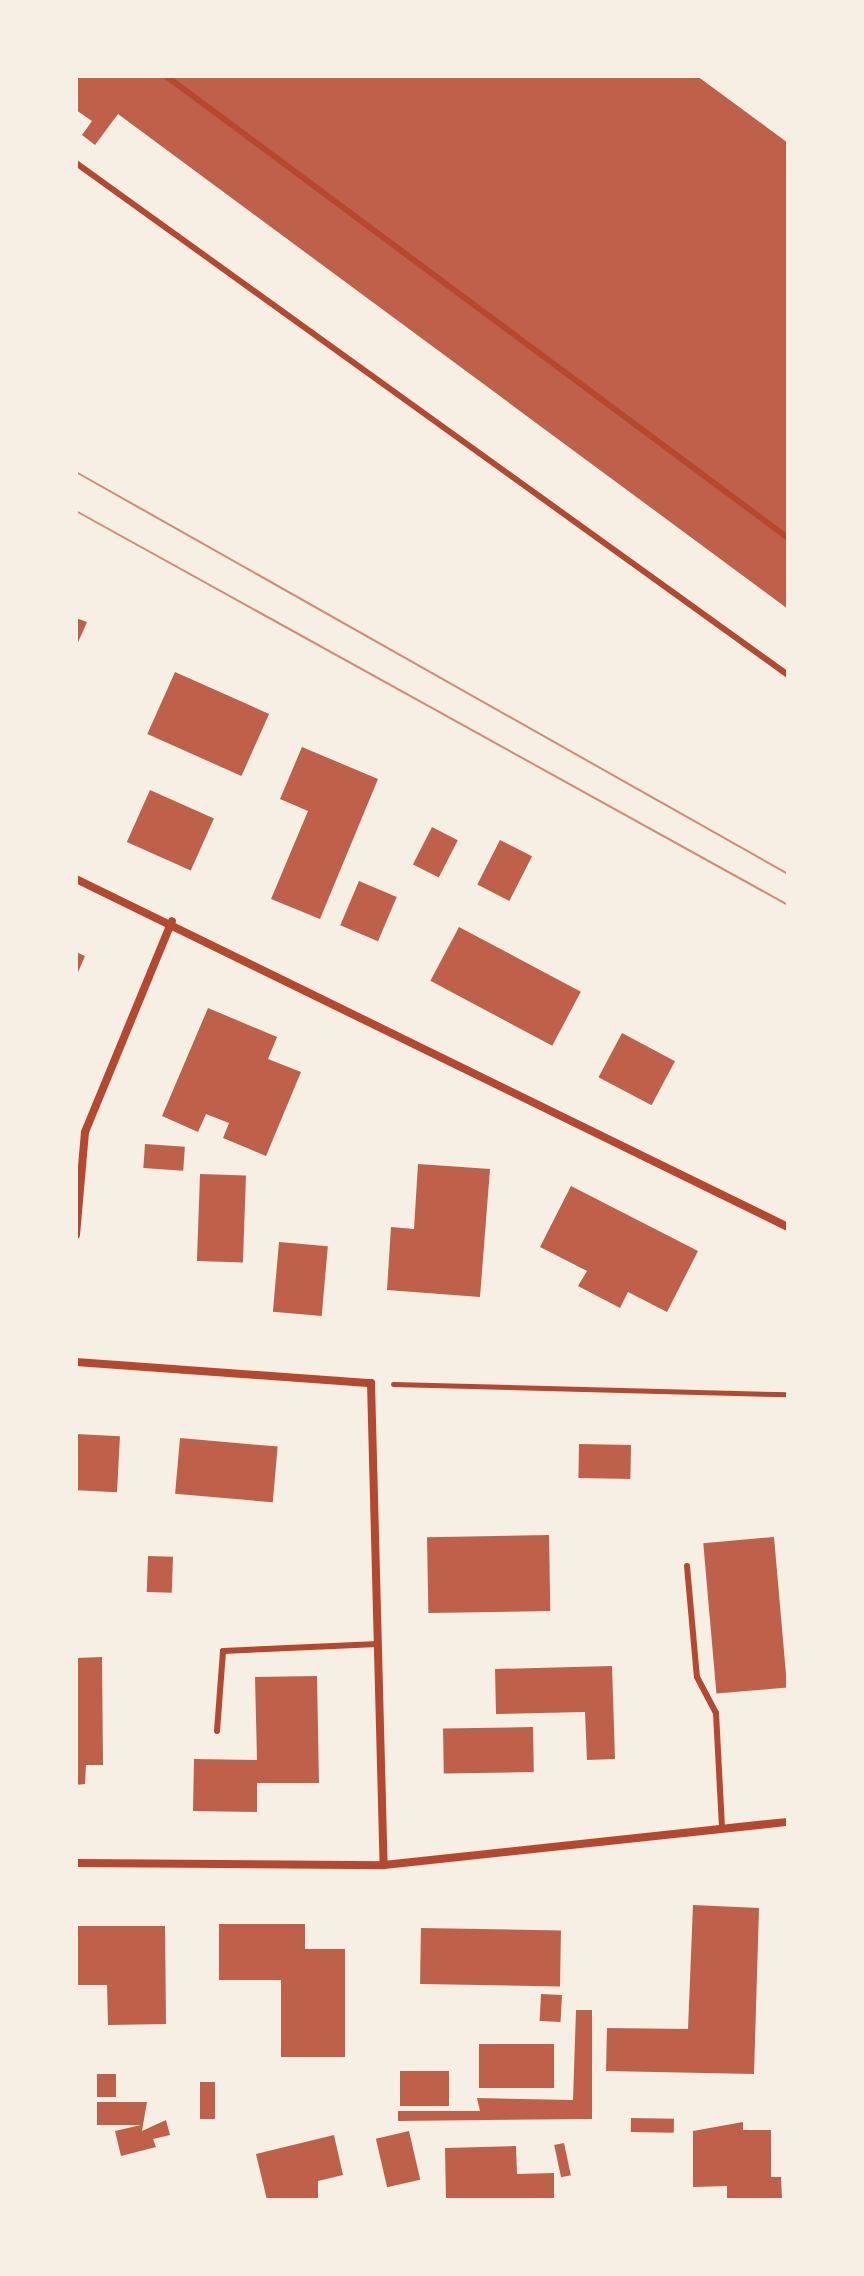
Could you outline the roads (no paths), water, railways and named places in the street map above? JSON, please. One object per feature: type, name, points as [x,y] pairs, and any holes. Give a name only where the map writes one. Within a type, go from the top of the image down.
[{"type":"street","points":[[76,879],[172,921],[788,1227]]},
{"type":"street","points":[[76,1235],[85,1132],[172,921]]},
{"type":"street","points":[[76,1362],[371,1383],[384,1865]]},
{"type":"street","points":[[76,1863],[384,1865],[788,1822]]},
{"type":"lane","points":[[166,76],[788,538]]},
{"type":"lane","points":[[76,163],[788,675]]},
{"type":"lane","points":[[687,1566],[697,1677],[716,1713],[722,1829]]},
{"type":"lane","points":[[217,1731],[223,1651],[378,1644]]},
{"type":"tram line","points":[[76,472],[788,874]]},
{"type":"tram line","points":[[76,511],[788,905]]}]
